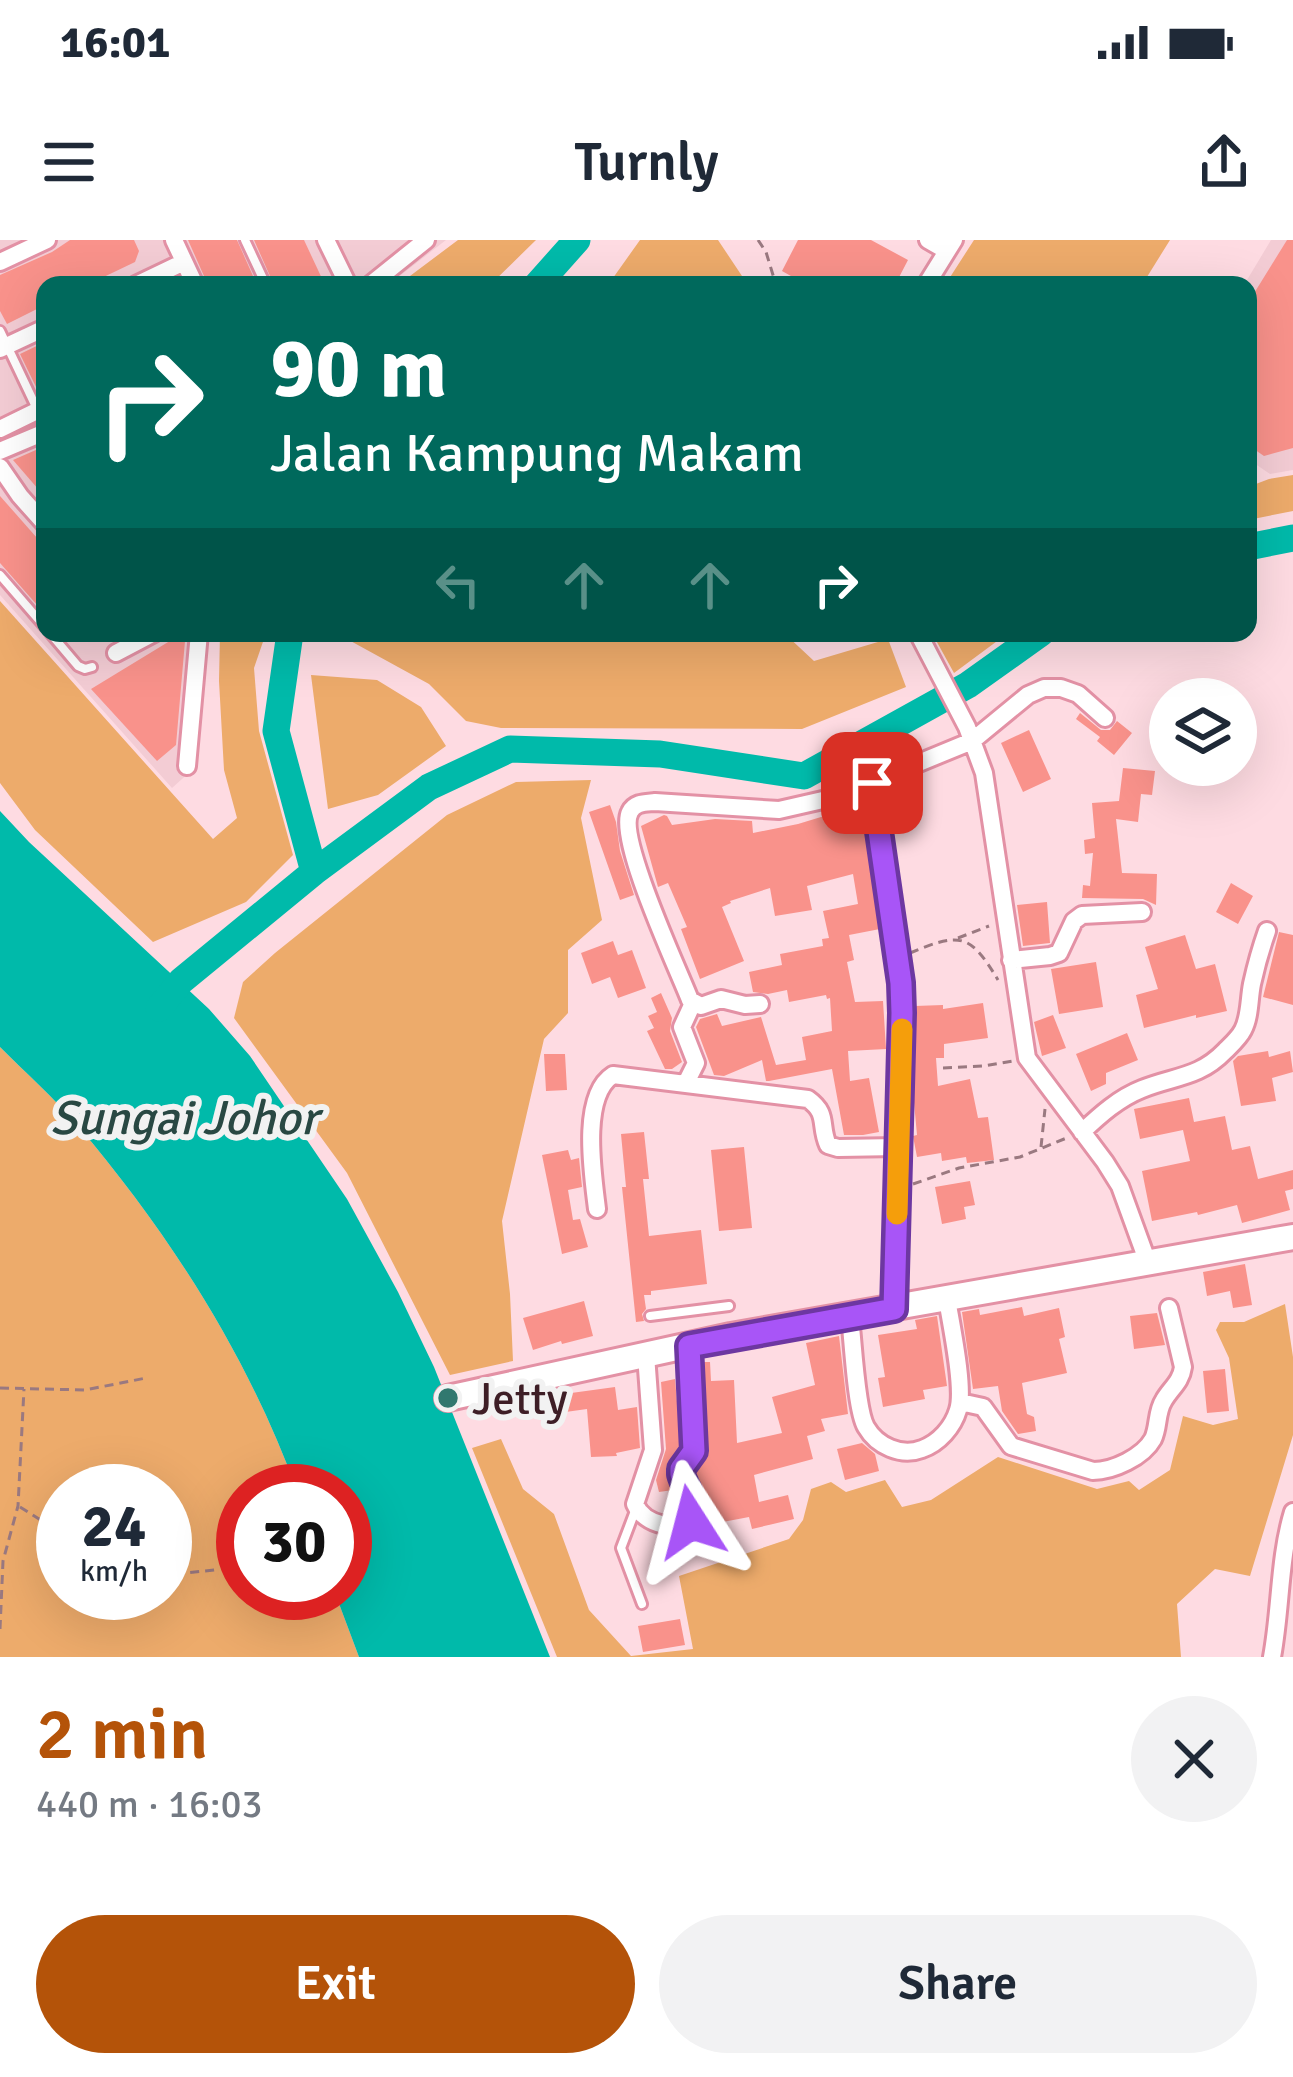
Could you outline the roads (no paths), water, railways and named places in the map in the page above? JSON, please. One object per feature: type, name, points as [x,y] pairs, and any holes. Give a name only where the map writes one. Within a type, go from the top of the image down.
[{"type":"street","points":[[0,262],[47,240]]},
{"type":"street","points":[[173,240],[190,276]]},
{"type":"street","points":[[326,240],[343,276]]},
{"type":"street","points":[[381,276],[426,240]]},
{"type":"street","points":[[928,240],[951,245],[932,276]]},
{"type":"street","points":[[155,276],[184,262]]},
{"type":"street","points":[[2,342],[36,331]]},
{"type":"street","points":[[0,429],[36,412]]},
{"type":"street","points":[[0,451],[36,436]]},
{"type":"street","points":[[0,466],[36,514]]},
{"type":"street","points":[[116,653],[135,642]]},
{"type":"street","points":[[187,766],[198,642]]},
{"type":"street","points":[[922,642],[970,734],[984,773],[1027,1058],[1106,1162],[1120,1186],[1148,1263]]},
{"type":"street","points":[[760,1004],[721,999],[700,1006],[693,1003],[638,872],[627,824],[637,804],[779,810],[836,796],[970,734],[1044,688],[1078,694],[1105,718]]},
{"type":"street","points":[[872,783],[902,1013],[894,1309]]},
{"type":"street","points":[[1011,960],[1055,956],[1082,915],[1142,912]]},
{"type":"street","points":[[1082,1132],[1129,1095],[1202,1070],[1235,1041],[1243,1032],[1267,931]]},
{"type":"street","points":[[686,1083],[696,1063],[682,1027],[693,1003]]},
{"type":"street","points":[[597,1209],[593,1120],[605,1080],[619,1075],[808,1099],[823,1116],[828,1145],[898,1147]]},
{"type":"street","points":[[448,1398],[689,1346],[1293,1237]]},
{"type":"street","points":[[850,1317],[862,1416],[870,1433],[905,1453],[941,1438],[960,1402],[947,1299]]},
{"type":"street","points":[[960,1402],[983,1407],[1016,1449],[1093,1471],[1116,1466],[1153,1438],[1164,1400],[1183,1375],[1169,1308]]},
{"type":"street","points":[[646,1355],[653,1450],[635,1498],[636,1509],[668,1526],[686,1526],[695,1517],[681,1474],[694,1451],[689,1346]]},
{"type":"street","points":[[1272,1657],[1285,1631],[1286,1533],[1293,1512]]},
{"type":"lane","points":[[244,240],[262,276]]},
{"type":"lane","points":[[2,342],[36,399]]},
{"type":"lane","points":[[0,575],[36,616]]},
{"type":"lane","points":[[58,642],[78,665],[92,668]]},
{"type":"lane","points":[[650,1316],[729,1306]]},
{"type":"lane","points":[[636,1509],[621,1548],[642,1604]]},
{"type":"water","name":"Sungai Johor","points":[[0,811],[209,1009],[250,1056],[347,1199],[434,1367],[550,1657],[359,1657],[345,1620],[372,1620],[372,1464],[287,1464],[231,1346],[175,1254],[78,1126],[0,1047]]},
{"type":"waterway","points":[[545,276],[577,240]]},
{"type":"waterway","points":[[1257,545],[1293,538]]},
{"type":"waterway","points":[[159,1008],[181,981],[314,872],[276,731],[289,642]]},
{"type":"waterway","points":[[314,872],[429,787],[510,749],[660,754],[804,776],[968,685],[1028,642]]},
{"type":"place","name":"Jetty","points":[[448,1398]]}]
